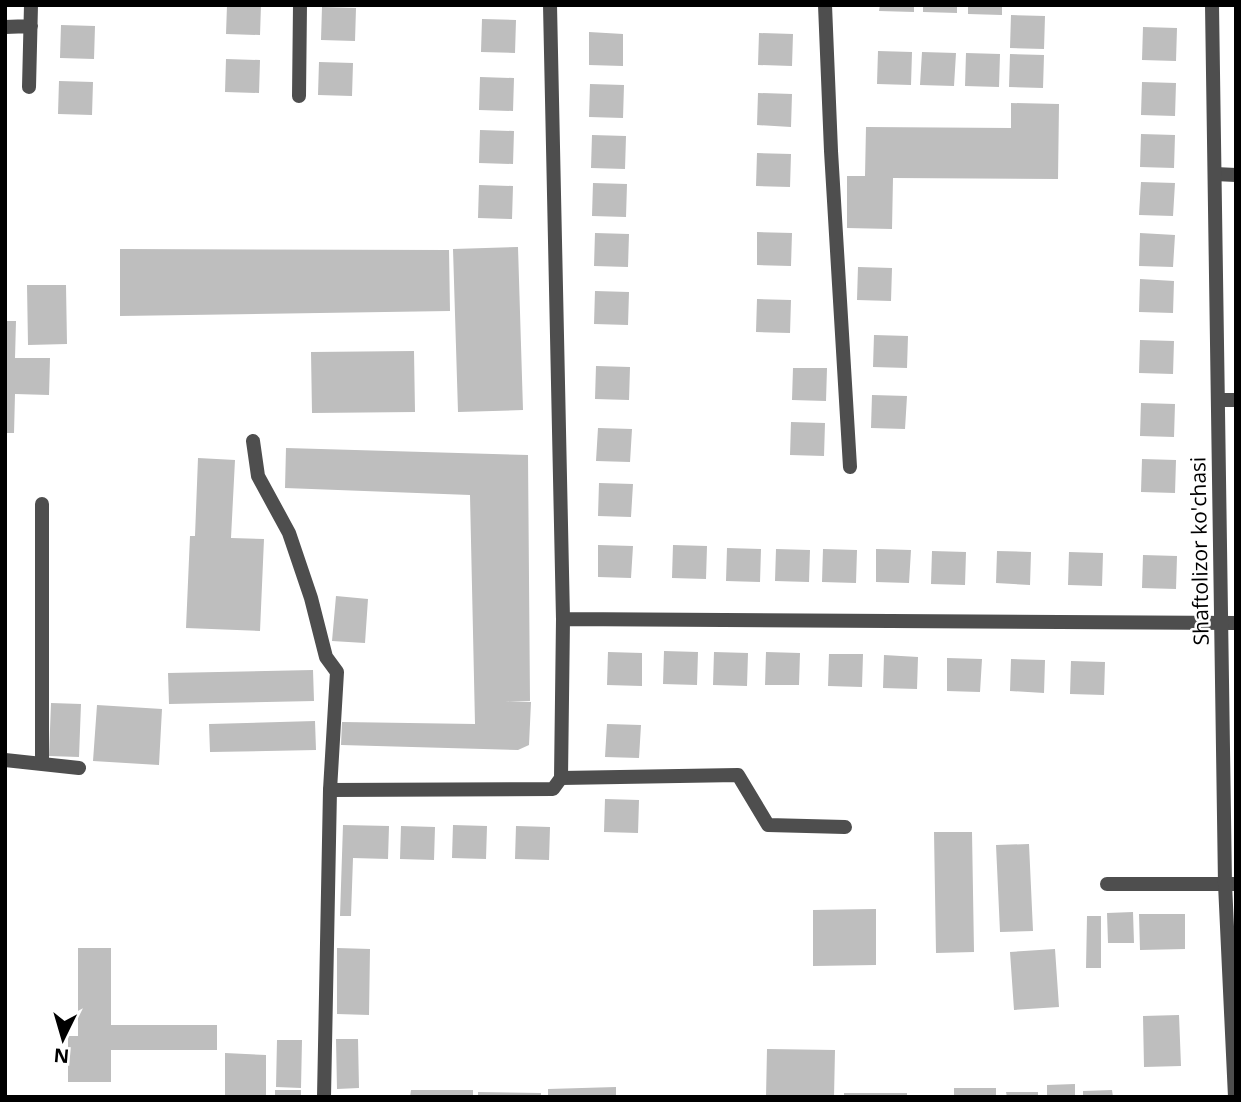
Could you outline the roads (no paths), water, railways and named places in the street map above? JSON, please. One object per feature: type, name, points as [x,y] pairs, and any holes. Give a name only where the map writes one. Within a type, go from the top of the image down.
[{"type":"street","points":[[29,87],[31,5]]},
{"type":"street","points":[[299,96],[300,5]]},
{"type":"street","points":[[330,790],[553,789],[561,778],[563,619],[550,5]]},
{"type":"street","points":[[825,5],[850,467]]},
{"type":"street","name":"Shaftolizor ko'chasi","points":[[1212,5],[1219,400],[1229,623],[1235,1097]]},
{"type":"street","points":[[5,27],[31,26]]},
{"type":"street","points":[[1215,174],[1236,174]]},
{"type":"street","points":[[1219,400],[1236,400]]},
{"type":"street","points":[[253,441],[258,476],[289,533],[311,598],[326,657],[337,673],[330,790],[324,1097]]},
{"type":"street","points":[[41,764],[42,503]]},
{"type":"street","points":[[563,619],[1229,623]]},
{"type":"street","points":[[5,760],[79,768]]},
{"type":"street","points":[[561,778],[738,775],[768,825],[845,827]]},
{"type":"street","points":[[1107,884],[1231,884]]}]
